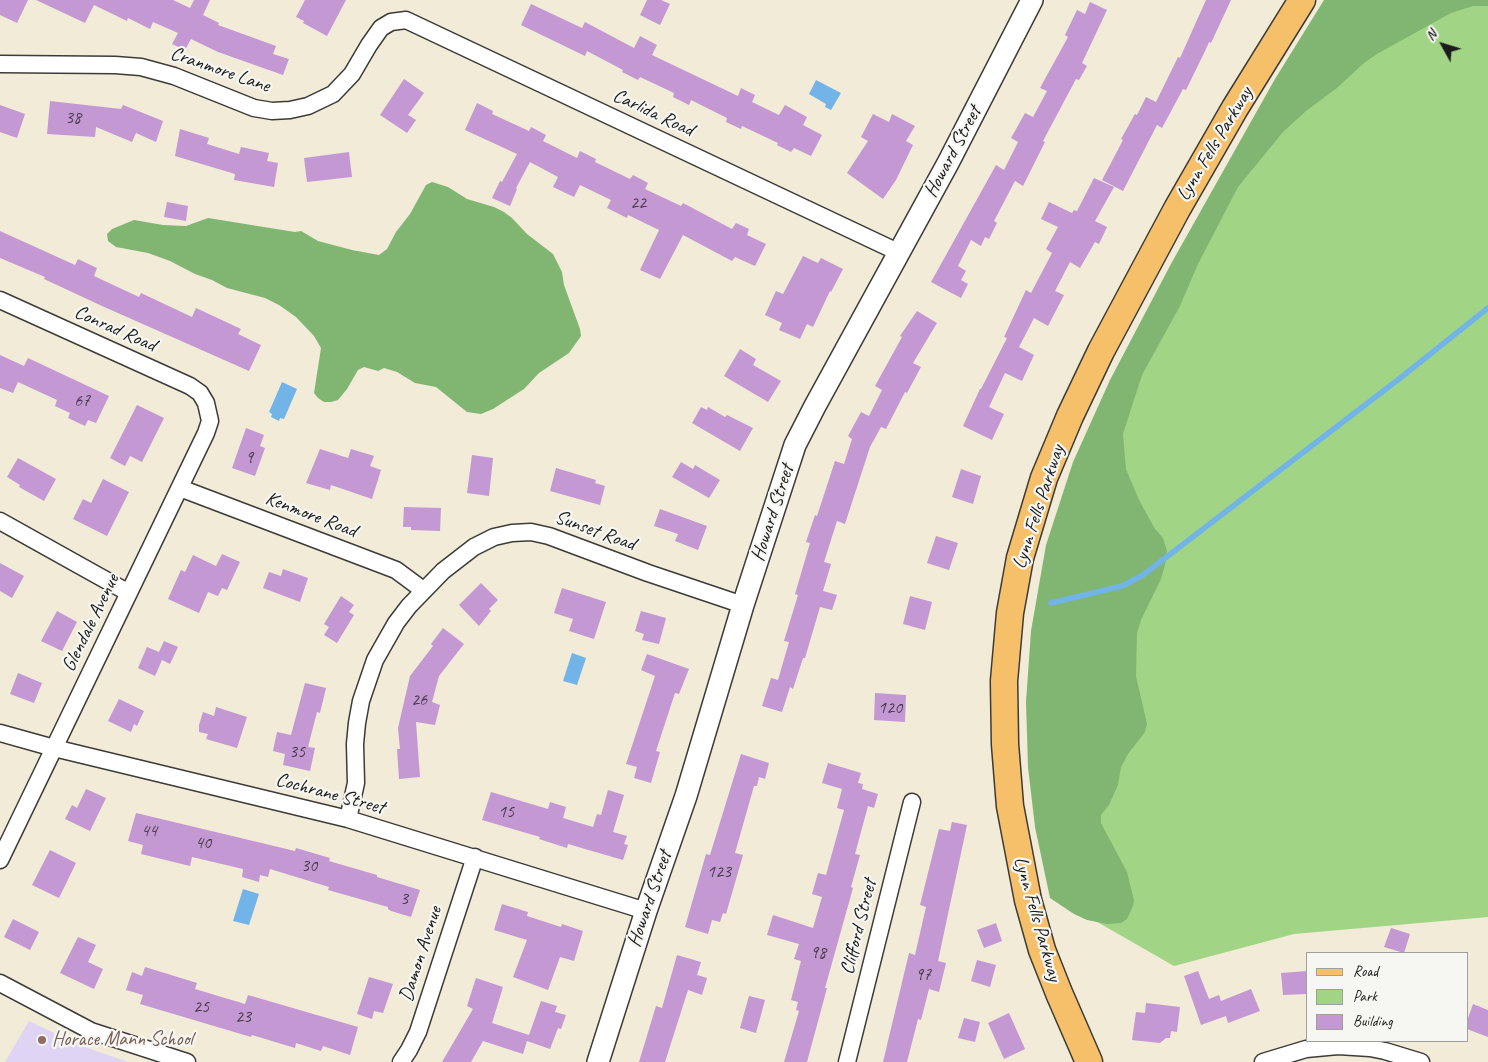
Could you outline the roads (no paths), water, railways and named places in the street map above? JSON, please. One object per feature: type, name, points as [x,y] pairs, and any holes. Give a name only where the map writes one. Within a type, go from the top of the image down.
[{"type":"main road","name":"Lynn Fells Parkway","points":[[1089,1062],[1058,993],[1042,950],[1028,900],[1010,806],[1004,736],[1004,681],[1010,613],[1016,580],[1027,532],[1044,478],[1100,352],[1182,200],[1235,108],[1302,0]]},
{"type":"street","name":"Howard Street","points":[[598,1062],[646,911],[686,796],[743,605],[790,457],[800,433],[900,253],[1032,0]]},
{"type":"street","name":"Carlida Road","points":[[387,24],[401,20],[414,23],[900,253]]},
{"type":"street","name":"Cranmore Lane","points":[[0,64],[141,67],[174,76],[254,108],[272,111],[290,110],[317,103],[340,88],[357,67],[377,33],[387,24]]},
{"type":"street","name":"Conrad Road","points":[[0,300],[190,386],[200,393],[206,403]]},
{"type":"street","name":"Glendale Avenue","points":[[0,860],[208,427],[210,415],[206,403]]},
{"type":"street","name":"Kenmore Road","points":[[180,488],[396,570],[423,590]]},
{"type":"street","points":[[0,521],[128,594]]},
{"type":"street","name":"Sunset Road","points":[[348,819],[356,783],[356,734],[361,701],[375,660],[396,623],[423,590],[460,557],[479,544],[503,535],[531,532],[558,538],[648,573],[743,605]]},
{"type":"street","name":"Cochrane Street","points":[[0,733],[54,748],[348,819],[646,911]]},
{"type":"street","name":"Clifford Street","points":[[847,1062],[912,802]]},
{"type":"street","name":"Damon Avenue","points":[[400,1062],[409,1050],[418,1032],[475,857]]},
{"type":"street","points":[[0,983],[91,1031],[187,1062]]},
{"type":"street","points":[[1263,1062],[1306,1049],[1338,1046],[1370,1048],[1421,1062]]},
{"type":"water","points":[[816,80],[841,93],[831,110],[825,107],[826,104],[809,94]]},
{"type":"water","points":[[282,382],[297,389],[284,419],[280,418],[279,421],[271,417],[272,414],[269,412]]},
{"type":"water","points":[[572,653],[586,658],[577,685],[563,681]]},
{"type":"water","points":[[243,889],[259,894],[249,925],[233,921]]},
{"type":"waterway","points":[[1051,603],[1122,586],[1143,575],[1399,379],[1488,308]]},
{"type":"place","name":"Horace Mann School","points":[[42,1040]]}]
